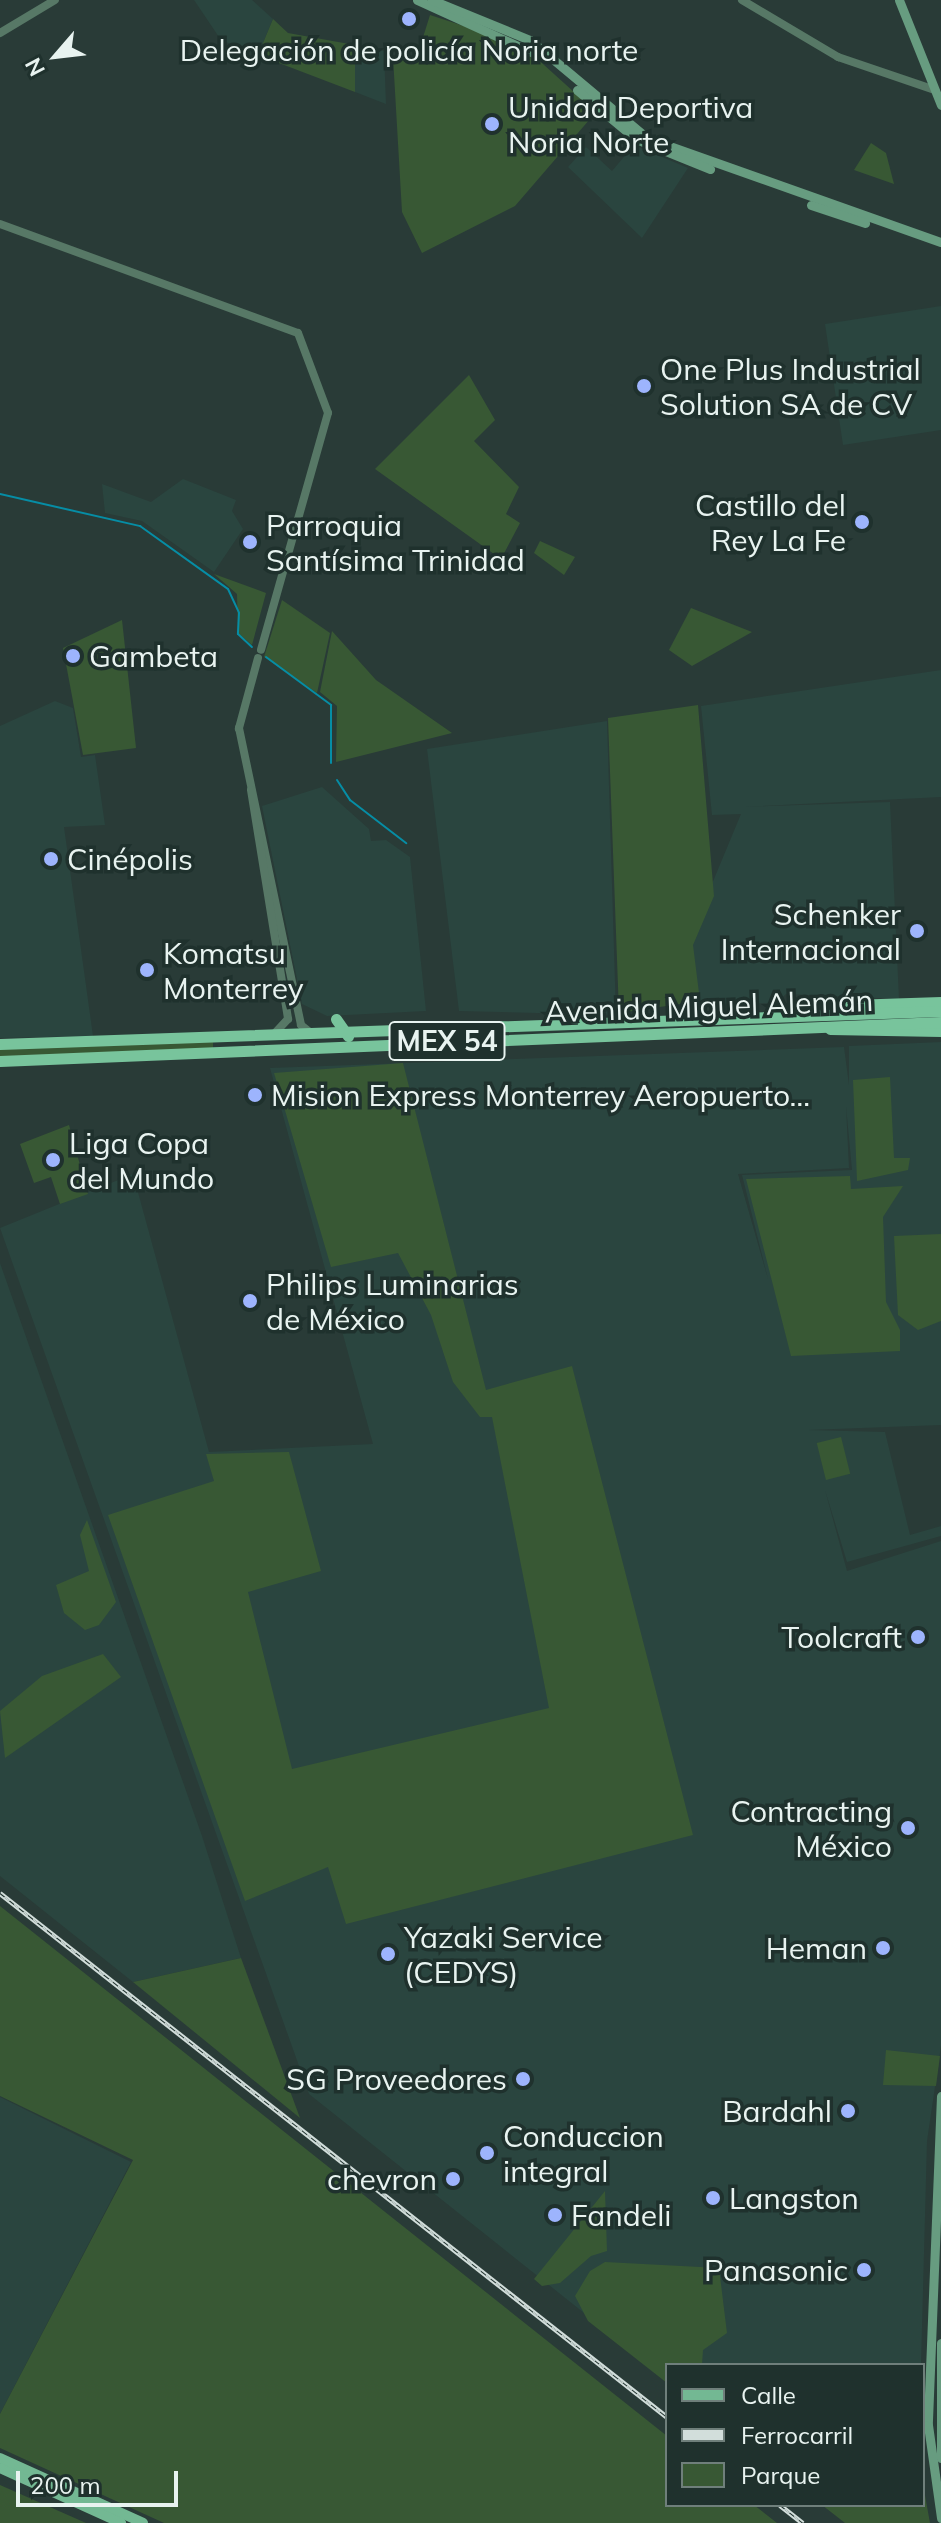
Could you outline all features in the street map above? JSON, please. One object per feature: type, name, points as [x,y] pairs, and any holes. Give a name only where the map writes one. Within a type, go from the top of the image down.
[{"type":"highway","points":[[787,1014],[941,1002]]},
{"type":"highway","name":"Avenida Miguel Alemán","points":[[0,1061],[823,1026],[941,1011]]},
{"type":"highway","name":"Avenida Miguel Alemán","points":[[0,1044],[348,1036],[787,1014],[894,1017],[941,1022]]},
{"type":"highway","points":[[336,1019],[348,1036]]},
{"type":"highway","points":[[823,1026],[846,1033],[941,1031]]},
{"type":"main road","points":[[417,0],[526,45],[637,137],[907,233],[941,242]]},
{"type":"main road","points":[[432,0],[530,40],[637,137]]},
{"type":"main road","points":[[899,0],[941,105]]},
{"type":"main road","points":[[941,2096],[936,2411],[941,2518]]},
{"type":"main road","points":[[941,2343],[936,2411],[941,2458]]},
{"type":"main road","points":[[0,2458],[143,2523]]},
{"type":"main road","points":[[0,2468],[121,2523]]},
{"type":"street","points":[[0,33],[55,0]]},
{"type":"street","points":[[742,0],[838,57],[935,90]]},
{"type":"street","points":[[0,224],[36,234],[298,333],[328,409],[239,723],[288,1019],[263,1038]]},
{"type":"street","points":[[251,790],[301,1025],[324,1036]]},
{"type":"shaded area","points":[[194,0],[252,0],[273,19],[258,55],[221,40]]},
{"type":"shaded area","points":[[355,45],[384,51],[386,104],[355,92]]},
{"type":"shaded area","points":[[634,145],[688,168],[642,238],[568,167],[586,147],[612,171]]},
{"type":"shaded area","points":[[941,306],[941,430],[843,445],[825,324]]},
{"type":"shaded area","points":[[183,479],[236,500],[232,511],[243,529],[214,572],[142,521],[105,513],[102,484],[151,502]]},
{"type":"shaded area","points":[[941,670],[941,797],[743,807],[890,802],[899,999],[786,994],[776,1003],[692,1004],[687,944],[741,814],[712,815],[701,706]]},
{"type":"shaded area","points":[[55,701],[73,708],[81,757],[95,755],[105,825],[64,827],[93,1036],[0,1038],[0,726]]},
{"type":"shaded area","points":[[607,721],[616,1015],[459,1011],[427,749]]},
{"type":"shaded area","points":[[322,787],[369,829],[371,841],[386,840],[410,857],[426,1011],[327,1016],[302,1004],[262,806]]},
{"type":"shaded area","points":[[941,1042],[941,1425],[808,1430],[885,1432],[910,1535],[941,1526],[941,1536],[847,1562],[825,1490],[847,1571],[941,1541],[941,2046],[927,2141],[921,2363],[665,2363],[665,2377],[309,2094],[0,1228],[133,1174],[209,1452],[373,1444],[270,1068],[844,1047],[849,1085],[849,1046]],"holes":[[[846,1106],[852,1170],[742,1175],[768,1279],[738,1174],[849,1168]]]},
{"type":"shaded area","points":[[0,1263],[202,1836],[241,1958],[133,1982],[0,1876]]},
{"type":"shaded area","points":[[0,2097],[131,2162],[0,2414]]},
{"type":"green space","name":"Unidad Deportiva Noria Norte","points":[[430,15],[522,45],[596,112],[515,206],[422,253],[402,212],[393,57],[415,63]]},
{"type":"green space","points":[[273,19],[288,33],[355,45],[355,92],[258,55]]},
{"type":"green space","points":[[871,143],[886,153],[894,184],[854,170]]},
{"type":"green space","points":[[469,375],[495,420],[474,441],[519,487],[506,514],[520,523],[501,559],[375,469]]},
{"type":"green space","points":[[540,541],[575,557],[564,575],[534,553]]},
{"type":"green space","points":[[214,574],[266,593],[252,645],[238,633],[237,594]]},
{"type":"green space","points":[[282,600],[330,633],[317,693],[264,657]]},
{"type":"green space","points":[[691,608],[752,632],[692,666],[669,650]]},
{"type":"green space","points":[[122,620],[136,748],[83,755],[63,648]]},
{"type":"green space","points":[[332,631],[376,680],[452,733],[336,762],[337,706],[320,692]]},
{"type":"green space","points":[[698,705],[714,896],[693,945],[700,1001],[619,1013],[608,718]]},
{"type":"green space","points":[[213,1042],[213,1048],[0,1057],[0,1047]]},
{"type":"green space","points":[[403,1063],[486,1390],[572,1366],[693,1835],[346,1924],[328,1867],[245,1901],[108,1515],[214,1481],[206,1454],[289,1452],[321,1571],[248,1592],[292,1769],[549,1708],[492,1417],[480,1417],[453,1382],[431,1315],[398,1253],[331,1267],[274,1073]]},
{"type":"green space","points":[[890,1077],[894,1158],[910,1158],[908,1170],[857,1181],[853,1080]]},
{"type":"green space","name":"Liga Copa del Mundo","points":[[69,1125],[88,1194],[60,1204],[51,1177],[34,1183],[20,1144]]},
{"type":"green space","points":[[850,1176],[851,1189],[903,1186],[883,1217],[886,1302],[900,1330],[900,1351],[791,1356],[746,1179]]},
{"type":"green space","points":[[941,1234],[941,1321],[918,1330],[898,1315],[894,1236]]},
{"type":"green space","points":[[841,1437],[850,1474],[826,1480],[817,1443]]},
{"type":"green space","points":[[87,1520],[116,1602],[99,1625],[85,1630],[64,1613],[56,1585],[89,1571],[80,1535]]},
{"type":"green space","points":[[103,1654],[121,1677],[5,1758],[0,1711],[42,1676]]},
{"type":"green space","points":[[0,1906],[665,2434],[665,2507],[757,2507],[777,2523],[164,2523],[0,2448],[0,2414],[133,2160],[0,2096]]},
{"type":"green space","points":[[241,1958],[300,2118],[133,1982]]},
{"type":"green space","points":[[886,2050],[940,2056],[936,2086],[883,2085]]},
{"type":"green space","points":[[605,2191],[607,2251],[591,2256],[560,2283],[542,2286],[534,2279]]},
{"type":"green space","points":[[605,2262],[719,2268],[727,2333],[703,2350],[702,2363],[665,2363],[665,2381],[588,2321],[575,2296],[590,2271]]},
{"type":"green space","points":[[0,2485],[86,2523],[0,2523]]},
{"type":"green space","points":[[925,2495],[930,2523],[845,2523],[825,2507],[925,2507]]},
{"type":"waterway","points":[[0,494],[140,526],[228,589],[239,613],[238,634],[252,647]]},
{"type":"waterway","points":[[266,657],[331,705],[331,763]]},
{"type":"waterway","points":[[337,780],[350,800],[406,843]]},
{"type":"railway","points":[[0,1893],[665,2415]]},
{"type":"railway","points":[[783,2507],[803,2523]]},
{"type":"place","name":"Delegación de policía Noria norte","points":[[409,19]]},
{"type":"place","name":"Unidad Deportiva Noria Norte","points":[[492,124]]},
{"type":"place","name":"One Plus Industrial Solution SA de CV","points":[[644,386]]},
{"type":"place","name":"Castillo del Rey La Fe","points":[[862,522]]},
{"type":"place","name":"Parroquia Santísima Trinidad","points":[[250,542]]},
{"type":"place","name":"Gambeta","points":[[73,656]]},
{"type":"place","name":"Cinépolis","points":[[51,859]]},
{"type":"place","name":"Schenker Internacional","points":[[917,931]]},
{"type":"place","name":"Komatsu Monterrey","points":[[147,970]]},
{"type":"place","name":"Mision Express Monterrey Aeropuerto…","points":[[255,1095]]},
{"type":"place","name":"Liga Copa del Mundo","points":[[53,1160]]},
{"type":"place","name":"Philips Luminarias de México","points":[[250,1301]]},
{"type":"place","name":"Toolcraft","points":[[918,1637]]},
{"type":"place","name":"Contracting México","points":[[908,1828]]},
{"type":"place","name":"Heman","points":[[883,1948]]},
{"type":"place","name":"Yazaki Service (CEDYS)","points":[[388,1954]]},
{"type":"place","name":"SG Proveedores","points":[[523,2079]]},
{"type":"place","name":"Bardahl","points":[[848,2111]]},
{"type":"place","name":"Conduccion integral","points":[[487,2153]]},
{"type":"place","name":"chevron","points":[[453,2179]]},
{"type":"place","name":"Langston","points":[[713,2198]]},
{"type":"place","name":"Fandeli","points":[[555,2215]]},
{"type":"place","name":"Panasonic","points":[[864,2270]]}]
